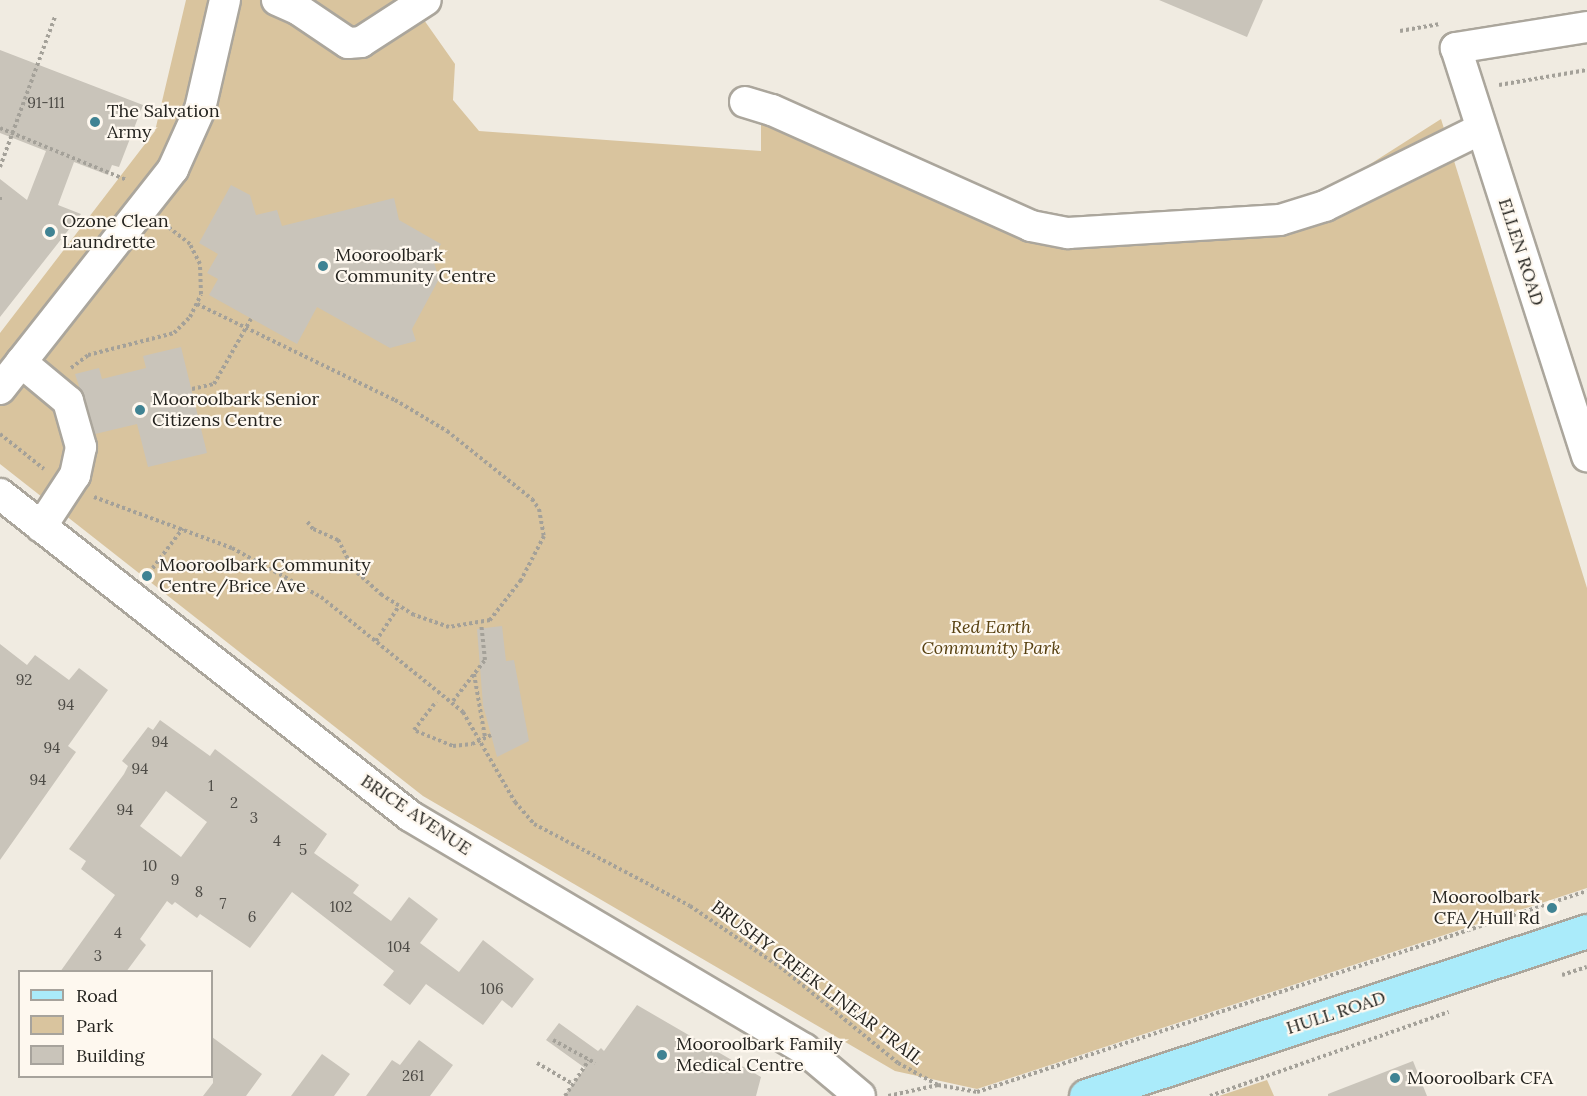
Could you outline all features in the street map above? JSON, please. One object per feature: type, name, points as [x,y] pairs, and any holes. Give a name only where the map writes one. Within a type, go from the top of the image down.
[{"type":"main road","name":"HULL ROAD","points":[[1086,1096],[1587,931]]},
{"type":"street","points":[[0,389],[173,169],[190,136],[225,0]]},
{"type":"street","points":[[277,0],[299,10],[348,43],[361,42],[426,0]]},
{"type":"street","points":[[1468,46],[1587,27]]},
{"type":"street","name":"ELLEN ROAD","points":[[1468,46],[1481,129],[1587,457]]},
{"type":"street","points":[[745,102],[772,110],[1031,226],[1068,233],[1280,220],[1325,206],[1481,129]]},
{"type":"street","points":[[21,362],[56,389],[72,411],[81,447],[69,488],[41,527]]},
{"type":"street","name":"BRICE AVENUE","points":[[0,494],[410,816],[804,1049],[835,1071],[860,1096]]},
{"type":"path","points":[[0,167],[55,16]]},
{"type":"path","points":[[1468,46],[1489,81],[1497,86],[1587,70]]},
{"type":"path","points":[[0,128],[122,176]]},
{"type":"path","points":[[0,197],[0,202]]},
{"type":"path","points":[[56,389],[71,368],[88,355],[174,333],[183,326],[197,304],[202,280],[195,251],[169,229],[166,220],[170,213],[151,198]]},
{"type":"path","points":[[197,304],[418,413],[477,453],[532,499],[543,522],[543,544],[496,614],[481,624],[438,626],[399,606],[354,570],[338,540],[313,529],[306,520]]},
{"type":"path","points":[[192,389],[214,384],[250,319]]},
{"type":"path","name":"BRUSHY CREEK LINEAR TRAIL","points":[[0,434],[69,488],[183,528],[298,582],[453,702],[480,741],[515,802],[534,824],[658,887],[718,924],[784,970],[898,1063],[938,1085]]},
{"type":"path","points":[[147,576],[183,528]]},
{"type":"path","points":[[376,641],[399,606]]},
{"type":"path","points":[[453,702],[486,656],[481,624]]},
{"type":"path","points":[[474,674],[478,684],[485,737]]},
{"type":"path","points":[[465,686],[478,684]]},
{"type":"path","points":[[436,702],[415,730],[453,746],[480,741],[491,735]]},
{"type":"path","points":[[938,1085],[977,1092],[1587,891]]},
{"type":"path","points":[[1555,977],[1587,967]]},
{"type":"path","points":[[1210,1096],[1422,1025],[1460,1007]]},
{"type":"path","points":[[553,1040],[595,1063]]},
{"type":"path","points":[[565,1096],[589,1060]]},
{"type":"path","points":[[537,1063],[573,1084]]},
{"type":"path","name":"BRUSHY CREEK LINEAR TRAIL","points":[[886,1096],[938,1085]]},
{"type":"green space","name":"Red Earth Community Park","points":[[186,0],[419,0],[424,20],[455,64],[453,100],[479,131],[761,151],[761,98],[1018,209],[1062,222],[1275,208],[1317,198],[1441,119],[1587,588],[1587,888],[977,1089],[895,1071],[423,796],[0,464],[0,333],[155,131]]},
{"type":"green space","points":[[1267,1080],[1274,1096],[1219,1096]]},
{"type":"building","points":[[1159,0],[1263,0],[1247,37]]},
{"type":"building","points":[[0,50],[143,105],[119,167],[112,165],[108,175],[74,162],[58,205],[81,214],[0,317],[0,179],[27,200],[46,151],[0,133]]},
{"type":"building","name":"Mooroolbark Community Centre","points":[[231,185],[250,195],[256,215],[277,210],[282,226],[394,198],[399,220],[441,244],[433,259],[439,279],[412,329],[416,341],[390,348],[317,307],[297,344],[209,295],[218,279],[207,273],[218,254],[199,243]]},
{"type":"building","name":"Mooroolbark Senior Citizens Centre","points":[[181,347],[207,453],[148,467],[137,424],[95,434],[75,374],[99,368],[102,379],[146,368],[143,356]]},
{"type":"building","points":[[502,626],[506,661],[514,660],[529,741],[497,757],[483,705],[477,629]]},
{"type":"building","points":[[0,644],[27,665],[35,655],[69,680],[79,668],[108,690],[68,746],[76,752],[0,860]]},
{"type":"building","points":[[160,720],[210,756],[215,749],[327,834],[314,853],[359,885],[353,893],[391,921],[409,897],[438,919],[420,943],[459,972],[483,940],[534,979],[512,1008],[502,1000],[483,1025],[426,984],[410,1005],[383,985],[394,971],[292,892],[250,948],[200,914],[197,918],[175,902],[172,905],[167,901],[140,939],[146,945],[127,970],[61,970],[115,895],[81,869],[86,861],[69,849],[124,774],[128,766],[122,761],[148,727],[153,730]],"holes":[[[166,791],[207,822],[181,857],[140,826]]]},
{"type":"building","name":"Mooroolbark Family Medical Centre","points":[[637,1005],[761,1077],[756,1096],[564,1096],[585,1068],[546,1040],[559,1023],[598,1051],[601,1048],[604,1051]]},
{"type":"building","points":[[213,1038],[262,1074],[246,1096],[203,1096],[213,1083]]},
{"type":"building","points":[[419,1040],[453,1065],[430,1096],[366,1096],[392,1060],[400,1065]]},
{"type":"building","points":[[322,1054],[350,1074],[334,1096],[291,1096]]},
{"type":"building","name":"Mooroolbark CFA","points":[[1413,1061],[1427,1096],[1328,1096],[1328,1094]]},
{"type":"place","name":"The Salvation Army","points":[[95,122]]},
{"type":"place","name":"Ozone Clean Laundrette","points":[[50,232]]},
{"type":"place","name":"Mooroolbark Community Centre","points":[[323,266]]},
{"type":"place","name":"Mooroolbark Senior Citizens Centre","points":[[140,410]]},
{"type":"place","name":"Mooroolbark Community Centre/Brice Ave","points":[[147,576]]},
{"type":"place","name":"Mooroolbark CFA/Hull Rd","points":[[1552,908]]},
{"type":"place","name":"Mooroolbark Family Medical Centre","points":[[662,1055]]},
{"type":"place","name":"Mooroolbark CFA","points":[[1395,1078]]}]
